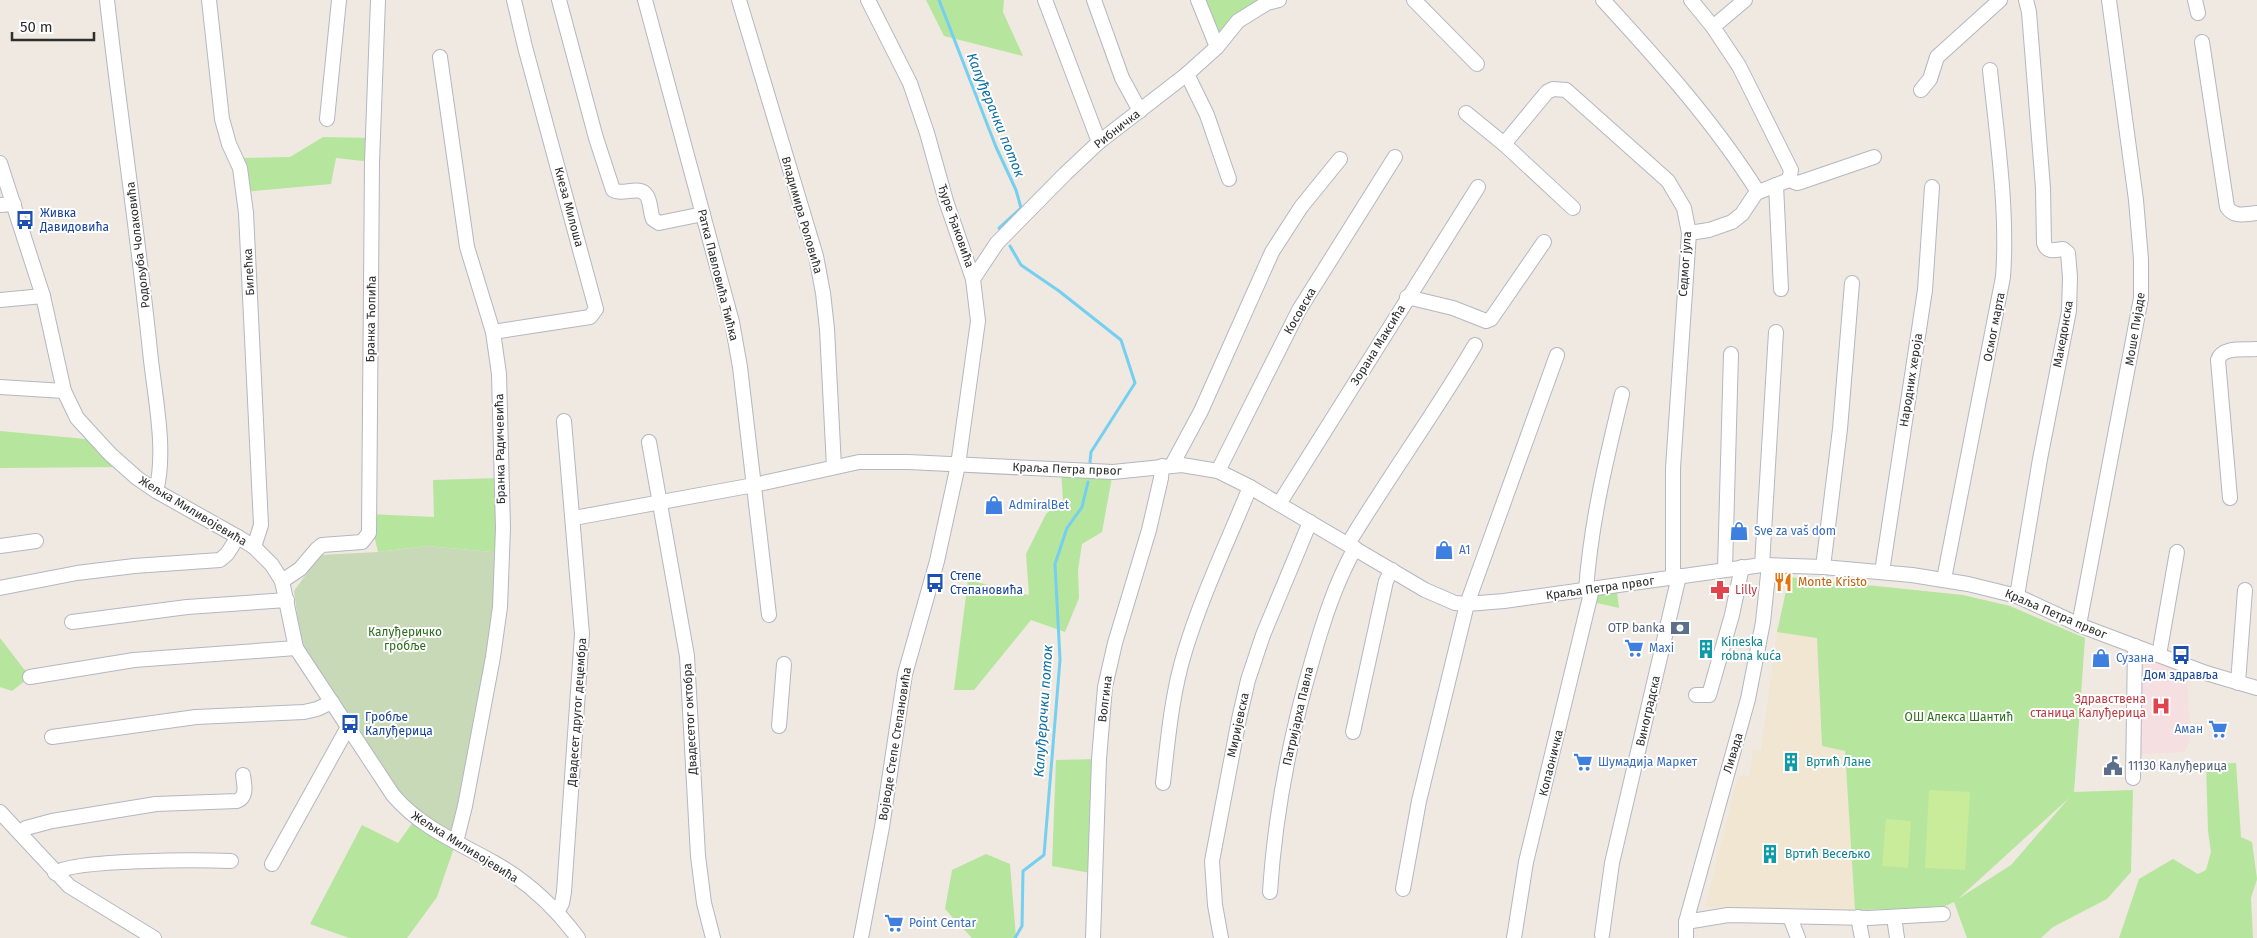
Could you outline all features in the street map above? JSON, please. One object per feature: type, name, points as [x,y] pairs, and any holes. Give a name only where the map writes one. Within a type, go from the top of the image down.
[{"type":"street","name":"Родољуба Чолаковића","points":[[107,0],[140,264],[159,439],[156,491]]},
{"type":"street","name":"Билећка","points":[[209,0],[222,119],[229,144],[240,168],[246,213],[261,525],[254,547]]},
{"type":"street","points":[[327,119],[339,0]]},
{"type":"street","name":"Бранка Ћопића","points":[[282,581],[300,569],[322,545],[362,542],[369,532],[372,162],[378,0]]},
{"type":"street","name":"Кнеза Милоша","points":[[493,332],[590,317],[596,309],[525,48],[514,0]]},
{"type":"street","points":[[559,0],[596,138],[613,190],[620,193],[638,190],[644,192],[656,222],[662,223],[703,214]]},
{"type":"street","name":"Ратка Павловића Ћићка","points":[[645,0],[732,322],[740,367],[769,615]]},
{"type":"street","name":"Владимира Роловића","points":[[738,0],[816,256],[827,329],[834,466]]},
{"type":"street","name":"Ђуре Ђаковића","points":[[868,0],[910,83],[927,133],[946,201],[973,279],[978,321],[958,465]]},
{"type":"street","points":[[1045,0],[1099,142]]},
{"type":"street","points":[[1094,0],[1122,78],[1140,111]]},
{"type":"street","points":[[1198,0],[1217,47]]},
{"type":"street","name":"Рибничка","points":[[973,279],[997,243],[1064,174],[1099,142],[1187,74],[1217,47],[1238,21],[1267,3],[1279,0]]},
{"type":"street","points":[[1414,0],[1477,64]]},
{"type":"street","points":[[1603,0],[1702,111],[1740,162],[1758,192]]},
{"type":"street","points":[[1691,0],[1713,27],[1739,66],[1791,170],[1782,182],[1781,289]]},
{"type":"street","points":[[1713,27],[1745,0]]},
{"type":"street","points":[[1921,90],[1930,79],[1937,57],[2000,0]]},
{"type":"street","name":"Македонска","points":[[2017,596],[2040,458],[2069,311],[2070,290],[2068,253],[2063,249],[2051,250],[2046,248],[2044,243],[2043,188],[2029,12],[2026,0]]},
{"type":"street","name":"Моше Пијаде","points":[[2079,624],[2141,298],[2141,259],[2136,200],[2109,0]]},
{"type":"street","points":[[2202,42],[2227,207],[2232,213],[2240,215],[2257,212]]},
{"type":"street","name":"Бранка Радичевића","points":[[440,57],[468,247],[493,332],[499,374],[503,528],[501,599],[493,657],[465,806],[456,842]]},
{"type":"street","name":"Осмог марта","points":[[1944,580],[2003,277],[2005,258],[2000,165],[1990,70]]},
{"type":"street","points":[[1187,74],[1207,115],[1229,179]]},
{"type":"street","name":"Седмог јула","points":[[1504,144],[1547,92],[1553,89],[1566,90],[1668,181],[1684,208],[1688,233],[1674,468],[1676,576]]},
{"type":"street","points":[[1466,113],[1504,144],[1573,208]]},
{"type":"street","name":"Косовска","points":[[1218,472],[1299,310],[1395,157]]},
{"type":"street","points":[[1688,233],[1709,230],[1732,222],[1739,217],[1754,195],[1782,182],[1801,182],[1874,157]]},
{"type":"street","name":"Волгина","points":[[1093,938],[1099,760],[1105,687],[1114,643],[1148,530],[1161,478],[1201,411],[1272,252],[1301,207],[1340,160]]},
{"type":"street","name":"Жељка Миливојевића","points":[[0,163],[7,205],[43,296],[64,391],[77,418],[96,440],[137,478],[156,491],[254,547],[272,565],[282,581],[296,648],[384,784],[401,804],[430,828],[509,872],[557,912],[578,938]]},
{"type":"street","name":"Зорана Максића","points":[[1279,504],[1407,297],[1478,187]]},
{"type":"street","name":"Народних хероја","points":[[1882,572],[1925,290],[1932,187]]},
{"type":"street","points":[[1407,297],[1453,308],[1486,321],[1491,319],[1544,242]]},
{"type":"street","points":[[1823,567],[1840,429],[1852,283]]},
{"type":"street","points":[[0,300],[43,296]]},
{"type":"street","name":"Ливада","points":[[1686,938],[1686,922],[1748,698],[1763,622],[1776,332]]},
{"type":"street","name":"Патријарха Павла","points":[[1270,892],[1278,809],[1300,702],[1331,599],[1352,546],[1401,460],[1434,413],[1476,346]]},
{"type":"street","points":[[2230,498],[2218,360],[2220,354],[2224,351],[2257,349]]},
{"type":"street","points":[[1725,569],[1731,354]]},
{"type":"street","points":[[1403,889],[1419,802],[1467,604],[1557,355]]},
{"type":"street","points":[[0,387],[64,391]]},
{"type":"street","name":"Копаоничка","points":[[1514,938],[1526,862],[1589,590],[1589,548],[1598,493],[1622,394]]},
{"type":"street","name":"Двадесет другог децембра","points":[[557,912],[562,903],[564,892],[582,663],[582,634],[574,518],[564,421]]},
{"type":"street","name":"Двадесетог октобра","points":[[650,442],[687,656],[698,856],[704,903],[712,938]]},
{"type":"street","name":"Краља Петра првог","points":[[574,518],[754,485],[859,462],[886,461],[1106,472],[1167,466],[1194,466],[1218,472],[1250,487],[1441,598],[1455,603],[1467,604],[1589,590],[1725,569],[1765,565],[1882,572],[1944,580],[2017,596],[2079,624],[2135,646],[2257,688]]},
{"type":"street","name":"Војводе Степе Степановића","points":[[861,938],[882,826],[905,674],[937,561],[958,465]]},
{"type":"street","points":[[1163,783],[1171,712],[1185,651],[1210,583],[1250,487]]},
{"type":"street","name":"Миријевска","points":[[1221,938],[1215,905],[1212,861],[1239,719],[1248,680],[1263,635],[1310,522]]},
{"type":"street","points":[[0,588],[106,570],[220,560],[227,554],[238,537]]},
{"type":"street","points":[[0,546],[36,542]]},
{"type":"street","points":[[2159,655],[2176,552]]},
{"type":"street","points":[[1696,695],[1709,694],[1732,615],[1742,567]]},
{"type":"street","points":[[1353,732],[1386,581],[1392,570]]},
{"type":"street","name":"Виноградска","points":[[1602,935],[1612,863],[1676,576]]},
{"type":"street","points":[[2238,683],[2245,590]]},
{"type":"street","points":[[72,622],[186,608],[287,600]]},
{"type":"street","points":[[2133,778],[2135,646]]},
{"type":"street","points":[[30,677],[134,660],[296,648]]},
{"type":"street","points":[[779,726],[784,664]]},
{"type":"street","points":[[52,736],[196,717],[304,712],[317,709],[332,702]]},
{"type":"street","points":[[272,864],[348,727]]},
{"type":"street","points":[[20,833],[26,828],[52,821],[156,804],[237,801],[242,799],[244,795],[243,774]]},
{"type":"street","points":[[0,812],[55,873],[77,892],[154,938]]},
{"type":"street","points":[[55,873],[68,867],[91,865],[186,860],[231,861]]},
{"type":"street","points":[[1686,922],[1728,915],[1894,917],[1943,914]]},
{"type":"street","points":[[1790,917],[1798,938]]},
{"type":"street","points":[[1858,917],[1862,938]]},
{"type":"street","points":[[1894,917],[1897,938]]},
{"type":"shaded area","points":[[1777,632],[1817,637],[1822,746],[1845,751],[1855,910],[1705,907],[1738,776],[1749,776],[1753,749],[1761,750]]},
{"type":"shaded area","name":"Здравствена станица Калуђерица","points":[[2135,651],[2187,671],[2190,741],[2184,752],[2133,755]]},
{"type":"green space","points":[[926,0],[1004,0],[1003,12],[1023,56],[944,36]]},
{"type":"green space","points":[[1198,0],[1279,0],[1267,3],[1217,47]]},
{"type":"green space","points":[[323,137],[373,138],[372,162],[336,158],[331,184],[243,192],[236,158],[290,157]]},
{"type":"green space","points":[[0,431],[96,440],[124,467],[0,468]]},
{"type":"green space","points":[[1061,470],[1113,472],[1102,532],[1082,544],[1078,570],[1079,598],[1065,632],[1031,620],[974,690],[954,690],[968,580],[1029,595],[1026,554],[1046,514],[1063,500]]},
{"type":"green space","points":[[500,478],[502,553],[427,546],[378,552],[369,514],[434,517],[433,480]]},
{"type":"green space","name":"Калуђеричко гробље","points":[[427,546],[502,553],[502,582],[455,834],[422,818],[391,786],[301,643],[294,591],[320,555],[378,552]]},
{"type":"green space","name":"ОШ Алекса Шантић","points":[[1789,577],[1963,595],[2010,606],[2085,638],[2074,792],[2133,790],[2131,872],[2107,899],[2053,927],[2041,938],[1967,938],[1954,902],[1941,908],[1855,910],[1845,751],[1822,746],[1817,638],[1777,632]],"holes":[[[2069,798],[2011,865],[1958,899]]]},
{"type":"green space","points":[[1617,592],[1619,608],[1597,603],[1597,594]]},
{"type":"green space","points":[[0,638],[30,677],[12,691],[0,687]]},
{"type":"green space","points":[[1099,759],[1096,874],[1052,866],[1056,760]]},
{"type":"green space","points":[[2236,763],[2241,837],[2252,842],[2257,879],[2251,898],[2253,938],[2119,938],[2139,879],[2173,859],[2198,874],[2206,870],[2211,852],[2208,831],[2206,764]]},
{"type":"green space","points":[[1929,790],[1970,792],[1965,870],[1925,868]]},
{"type":"green space","points":[[416,818],[456,842],[437,897],[407,938],[349,938],[310,924],[362,825],[398,843]]},
{"type":"green space","points":[[1886,819],[1911,821],[1908,868],[1882,866]]},
{"type":"green space","points":[[986,854],[1010,864],[1016,938],[972,938],[945,909],[952,870]]},
{"type":"waterway","name":"Калуђерачки поток","points":[[939,0],[996,147],[1016,190],[1021,208],[999,228],[1001,230]]},
{"type":"waterway","name":"Калуђерачки поток","points":[[1010,246],[1021,265],[1059,291],[1121,340],[1135,383],[1091,452],[1090,462]]},
{"type":"waterway","name":"Калуђерачки поток","points":[[1015,938],[1022,926],[1023,871],[1044,855],[1060,660],[1055,564],[1067,528],[1082,507],[1088,482]]},
{"type":"place","name":"Живка Давидовића","points":[[25,220]]},
{"type":"place","name":"AdmiralBet","points":[[994,505]]},
{"type":"place","name":"Sve za vaš dom","points":[[1739,531]]},
{"type":"place","name":"A1","points":[[1444,550]]},
{"type":"place","name":"Monte Kristo","points":[[1783,582]]},
{"type":"place","name":"Степе Степановића","points":[[935,583]]},
{"type":"place","name":"Lilly","points":[[1720,590]]},
{"type":"place","name":"OTP banka","points":[[1680,628]]},
{"type":"place","name":"Maxi","points":[[1634,648]]},
{"type":"place","name":"Kineska robna kuća","points":[[1706,649]]},
{"type":"place","name":"Дом здравља","points":[[2181,655]]},
{"type":"place","name":"Сузана","points":[[2101,658]]},
{"type":"place","name":"Здравствена станица Калуђерица","points":[[2161,706]]},
{"type":"place","name":"Гробље Калуђерица","points":[[350,724]]},
{"type":"place","name":"Аман","points":[[2218,729]]},
{"type":"place","name":"Шумадија Маркет","points":[[1583,762]]},
{"type":"place","name":"Вртић Лане","points":[[1791,762]]},
{"type":"place","name":"11130 Калуђерица","points":[[2113,766]]},
{"type":"place","name":"Вртић Весељко","points":[[1770,854]]},
{"type":"place","name":"Point Centar","points":[[894,923]]}]
